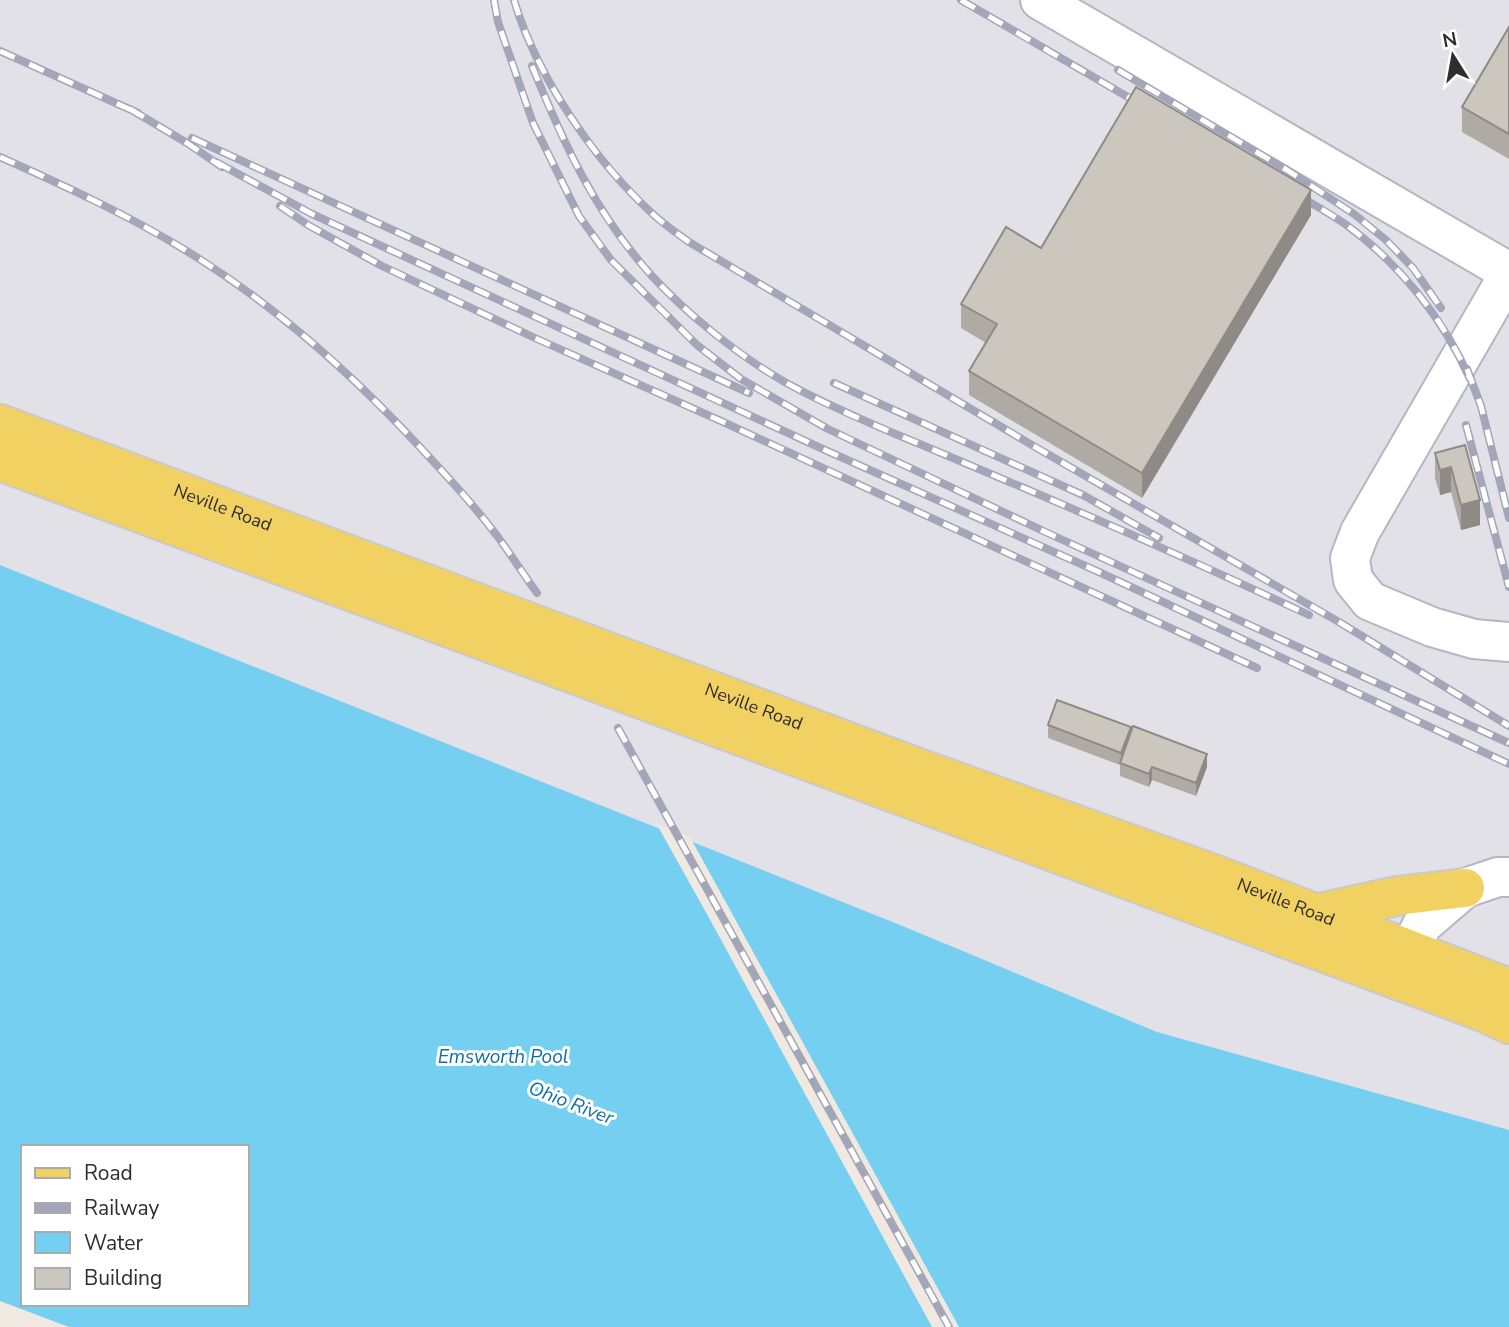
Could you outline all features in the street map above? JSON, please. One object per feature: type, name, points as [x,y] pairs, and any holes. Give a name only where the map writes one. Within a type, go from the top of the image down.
[{"type":"main road","name":"Neville Road","points":[[0,424],[1315,914],[1509,1024]]},
{"type":"main road","name":"Neville Road","points":[[0,461],[1421,972],[1509,989]]},
{"type":"main road","points":[[1315,914],[1397,896],[1455,897]]},
{"type":"lane","points":[[1040,0],[1509,273],[1360,532],[1350,558],[1353,580],[1370,601],[1432,627],[1474,639],[1509,642]]},
{"type":"lane","points":[[1421,972],[1422,925],[1455,897],[1498,877],[1509,877]]},
{"type":"shaded area","points":[[0,0],[1509,0],[1509,988],[0,424]]},
{"type":"shaded area","points":[[0,461],[1509,1024],[1509,1130],[1157,1033],[0,565]]},
{"type":"water","name":"Emsworth Pool","points":[[0,565],[905,927],[1157,1032],[1509,1130],[1509,1327],[69,1327],[0,1301]]},
{"type":"pier","points":[[656,823],[690,837],[959,1327],[932,1327]]},
{"type":"building","points":[[1509,27],[1509,134],[1462,107]]},
{"type":"building","points":[[1136,87],[1311,190],[1142,473],[969,371],[997,324],[961,304],[1006,227],[1041,248]]},
{"type":"building","points":[[1465,445],[1480,500],[1461,505],[1451,467],[1440,470],[1435,453]]},
{"type":"building","points":[[1057,700],[1131,727],[1121,753],[1048,725]]},
{"type":"building","points":[[1133,726],[1207,754],[1196,783],[1152,767],[1149,774],[1120,763]]},
{"type":"railway","points":[[494,0],[498,22],[533,123],[579,216],[611,260],[697,345],[741,379],[828,429],[1054,536],[1509,743]]},
{"type":"railway","points":[[514,0],[537,59],[571,117],[611,170],[655,216],[676,233],[1037,448],[1339,622],[1509,726]]},
{"type":"railway","points":[[961,0],[1145,107]]},
{"type":"railway","points":[[0,51],[138,113]]},
{"type":"railway","points":[[532,66],[569,150],[614,228],[652,276],[681,305],[748,359],[783,381],[837,408],[1132,535],[1309,615]]},
{"type":"railway","points":[[1118,70],[1287,170],[1354,214],[1386,240],[1413,268],[1441,308]]},
{"type":"railway","points":[[130,109],[222,167]]},
{"type":"railway","points":[[192,138],[749,393]]},
{"type":"railway","points":[[0,157],[163,237],[248,292],[308,339],[364,390],[459,489],[503,544],[537,593]]},
{"type":"railway","points":[[216,162],[312,214],[825,450],[1099,572],[1509,764]]},
{"type":"railway","points":[[1294,193],[1345,224],[1384,256],[1433,313],[1470,379]]},
{"type":"railway","points":[[280,206],[308,225],[382,266],[1257,668]]},
{"type":"railway","points":[[1467,369],[1481,406],[1509,518]]},
{"type":"railway","points":[[834,383],[1083,495],[1159,538]]},
{"type":"railway","points":[[1466,425],[1509,587]]},
{"type":"railway","points":[[618,728],[949,1327]]},
{"type":"water label","name":"Ohio River","points":[[571,1103]]}]
